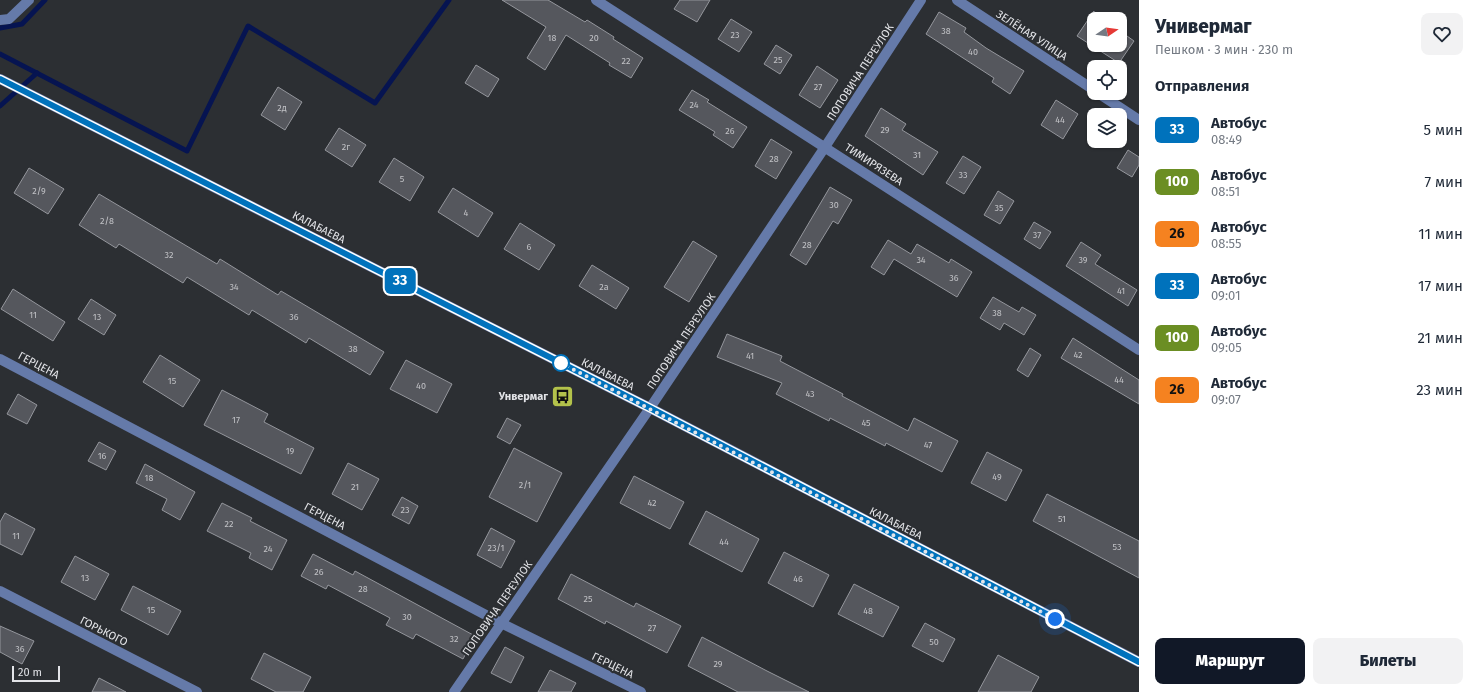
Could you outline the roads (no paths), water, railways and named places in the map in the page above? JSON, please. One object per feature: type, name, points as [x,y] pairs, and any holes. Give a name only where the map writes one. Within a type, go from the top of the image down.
[{"type":"street","points":[[0,20],[9,19],[29,0]]},
{"type":"street","name":"ТИМИРЯЗЕВА","points":[[596,0],[1139,350]]},
{"type":"street","name":"ПОПОВИЧА ПЕРЕУЛОК","points":[[454,692],[650,408],[825,147],[921,0]]},
{"type":"street","name":"ЗЕЛЁНАЯ УЛИЦА","points":[[957,0],[1087,85]]},
{"type":"street","name":"КАЛАБАЕВА","points":[[0,79],[650,408],[1139,662]]},
{"type":"street","points":[[1109,100],[1139,120]]},
{"type":"street","name":"ГЕРЦЕНА","points":[[0,359],[501,623],[641,692]]},
{"type":"street","name":"ГОРЬКОГО","points":[[0,591],[197,692]]},
{"type":"waterway","points":[[0,28],[22,24],[45,0]]},
{"type":"waterway","points":[[0,54],[187,151],[248,26],[375,103],[449,0]]},
{"type":"waterway","points":[[0,106],[37,73]]},
{"type":"place","name":"Унвермаг","points":[[563,396]]}]
